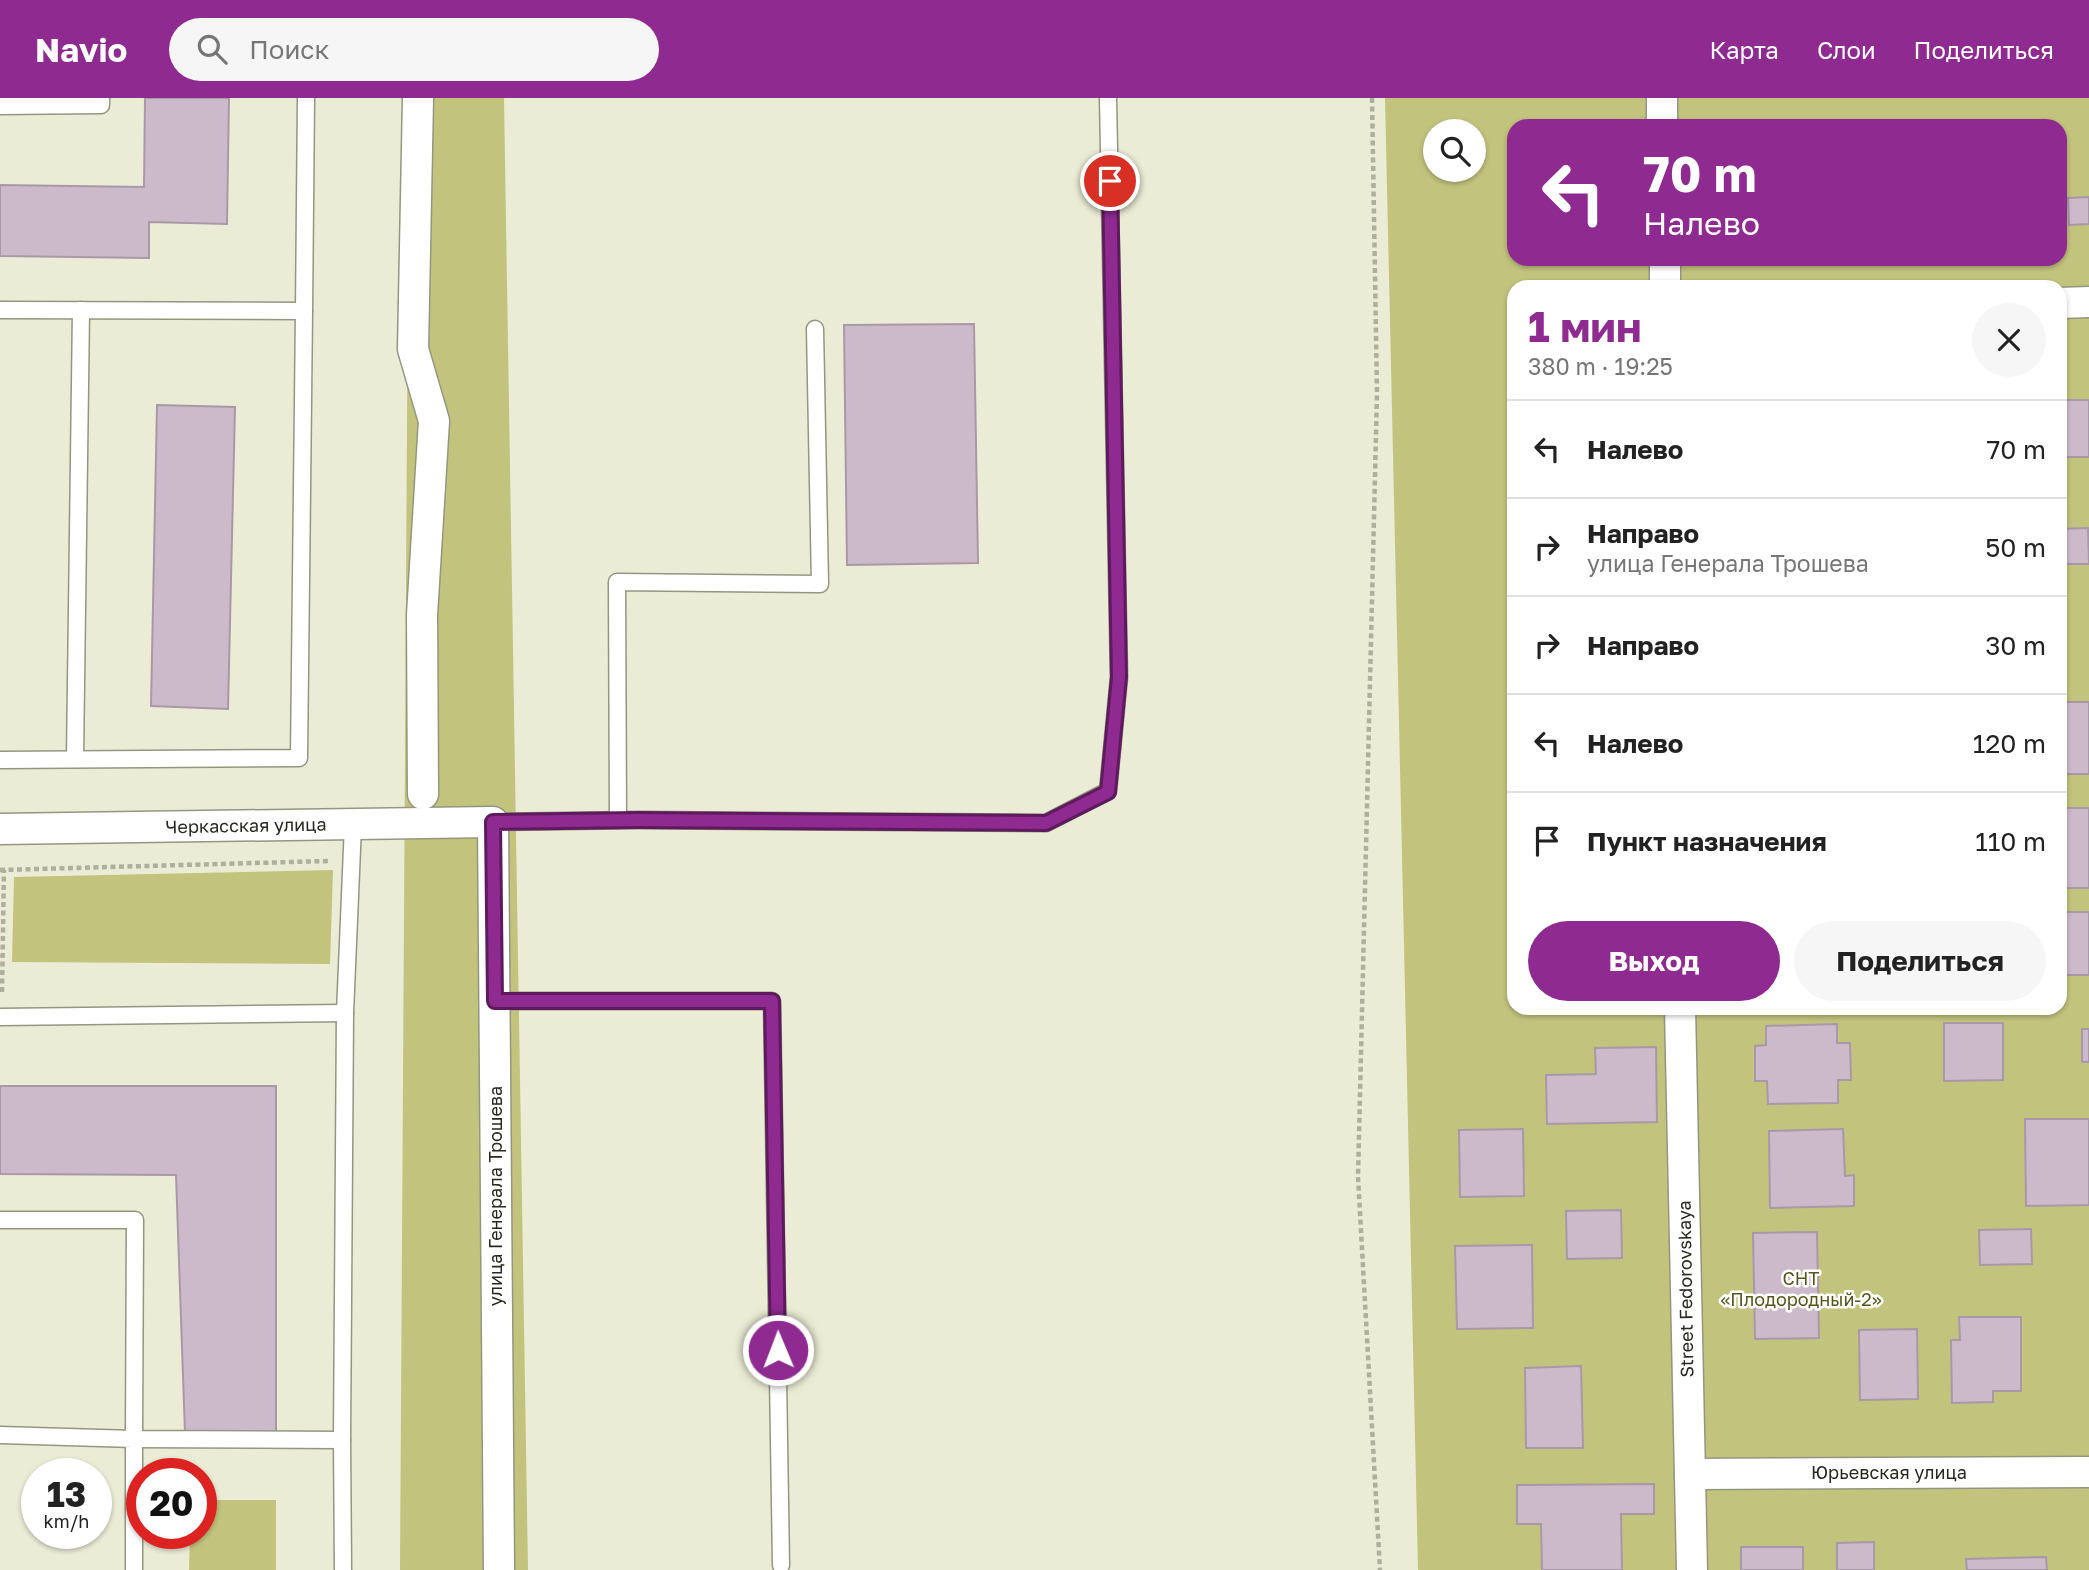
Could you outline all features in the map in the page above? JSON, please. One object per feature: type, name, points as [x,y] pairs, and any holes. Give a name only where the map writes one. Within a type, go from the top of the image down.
[{"type":"street","points":[[418,98],[414,349],[435,421],[422,615],[423,794]]},
{"type":"street","points":[[1662,98],[1662,119]]},
{"type":"street","points":[[2067,303],[2089,302]]},
{"type":"street","name":"Черкасская улица","points":[[0,829],[493,822]]},
{"type":"street","name":"улица Генерала Трошева","points":[[493,822],[499,1570]]},
{"type":"street","name":"Street Fedorovskaya","points":[[1680,1015],[1692,1570]]},
{"type":"street","name":"Юрьевская улица","points":[[1690,1474],[2089,1472]]},
{"type":"lane","points":[[0,106],[101,105],[101,98]]},
{"type":"lane","points":[[0,760],[299,758],[306,98]]},
{"type":"lane","points":[[493,822],[618,820],[1046,823],[1108,792],[1119,677],[1108,98]]},
{"type":"lane","points":[[0,310],[304,311]]},
{"type":"lane","points":[[75,758],[81,310]]},
{"type":"lane","points":[[618,820],[617,582],[820,584],[815,330]]},
{"type":"lane","points":[[343,1570],[345,1013],[353,825]]},
{"type":"lane","points":[[495,1001],[772,1001],[781,1565]]},
{"type":"lane","points":[[1,1017],[345,1013]]},
{"type":"lane","points":[[0,1220],[135,1220],[134,1570]]},
{"type":"lane","points":[[0,1435],[342,1440]]},
{"type":"path","points":[[1372,98],[1377,393],[1358,1177],[1380,1570]]},
{"type":"path","points":[[1,1017],[2,870],[351,861]]},
{"type":"green space","points":[[409,98],[504,98],[528,1570],[400,1570]]},
{"type":"green space","name":"СНТ «Плодородный-2»","points":[[1385,98],[2089,98],[2089,1570],[1418,1570]]},
{"type":"green space","points":[[333,870],[330,964],[12,962],[14,877]]},
{"type":"green space","points":[[217,1500],[276,1500],[276,1570],[189,1570],[190,1549],[217,1549]]},
{"type":"building","points":[[145,98],[229,98],[227,224],[149,222],[149,258],[0,256],[0,185],[144,187]]},
{"type":"building","points":[[2089,197],[2089,224],[2069,225],[2068,198]]},
{"type":"building","points":[[974,324],[978,563],[847,565],[844,325]]},
{"type":"building","points":[[2067,400],[2089,400],[2089,457],[2067,457]]},
{"type":"building","points":[[157,405],[235,407],[228,709],[151,706]]},
{"type":"building","points":[[2088,528],[2089,564],[2067,564],[2067,529]]},
{"type":"building","points":[[2067,702],[2089,702],[2089,774],[2067,774]]},
{"type":"building","points":[[2067,808],[2089,808],[2089,888],[2067,888]]},
{"type":"building","points":[[2067,912],[2089,912],[2089,975],[2067,975]]},
{"type":"building","points":[[1944,1023],[2003,1023],[2003,1080],[1944,1081]]},
{"type":"building","points":[[1837,1024],[1837,1043],[1850,1043],[1851,1080],[1838,1080],[1838,1103],[1768,1104],[1767,1081],[1755,1081],[1755,1046],[1766,1045],[1766,1026]]},
{"type":"building","points":[[2082,1029],[2089,1029],[2089,1062],[2082,1062]]},
{"type":"building","points":[[1656,1047],[1657,1122],[1547,1124],[1546,1075],[1596,1074],[1595,1048]]},
{"type":"building","points":[[0,1086],[276,1086],[276,1433],[185,1433],[176,1175],[0,1174]]},
{"type":"building","points":[[2025,1119],[2089,1119],[2089,1205],[2026,1206]]},
{"type":"building","points":[[1523,1129],[1524,1196],[1460,1197],[1459,1130]]},
{"type":"building","points":[[1843,1129],[1845,1176],[1854,1175],[1854,1206],[1770,1208],[1769,1131]]},
{"type":"building","points":[[1621,1210],[1622,1258],[1567,1259],[1566,1211]]},
{"type":"building","points":[[2031,1229],[2032,1264],[1980,1265],[1979,1230]]},
{"type":"building","points":[[1817,1232],[1819,1338],[1755,1339],[1753,1233]]},
{"type":"building","points":[[1532,1245],[1533,1328],[1457,1329],[1455,1246]]},
{"type":"building","points":[[1959,1317],[2021,1317],[2021,1391],[1993,1391],[1993,1402],[1952,1403],[1951,1340],[1960,1340]]},
{"type":"building","points":[[1917,1329],[1918,1399],[1860,1400],[1859,1330]]},
{"type":"building","points":[[1581,1366],[1583,1448],[1526,1448],[1525,1368]]},
{"type":"building","points":[[1654,1484],[1654,1514],[1621,1514],[1622,1570],[1542,1570],[1541,1524],[1517,1524],[1517,1485]]},
{"type":"building","points":[[1874,1542],[1874,1570],[1837,1570],[1837,1543]]},
{"type":"building","points":[[1741,1547],[1803,1547],[1803,1570],[1741,1570]]},
{"type":"building","points":[[2046,1557],[2047,1570],[1967,1570],[1966,1559]]},
{"type":"route","points":[[778,1350],[772,1001],[495,1001],[493,822],[638,820],[1046,823],[1108,792],[1119,677],[1110,181]]}]
